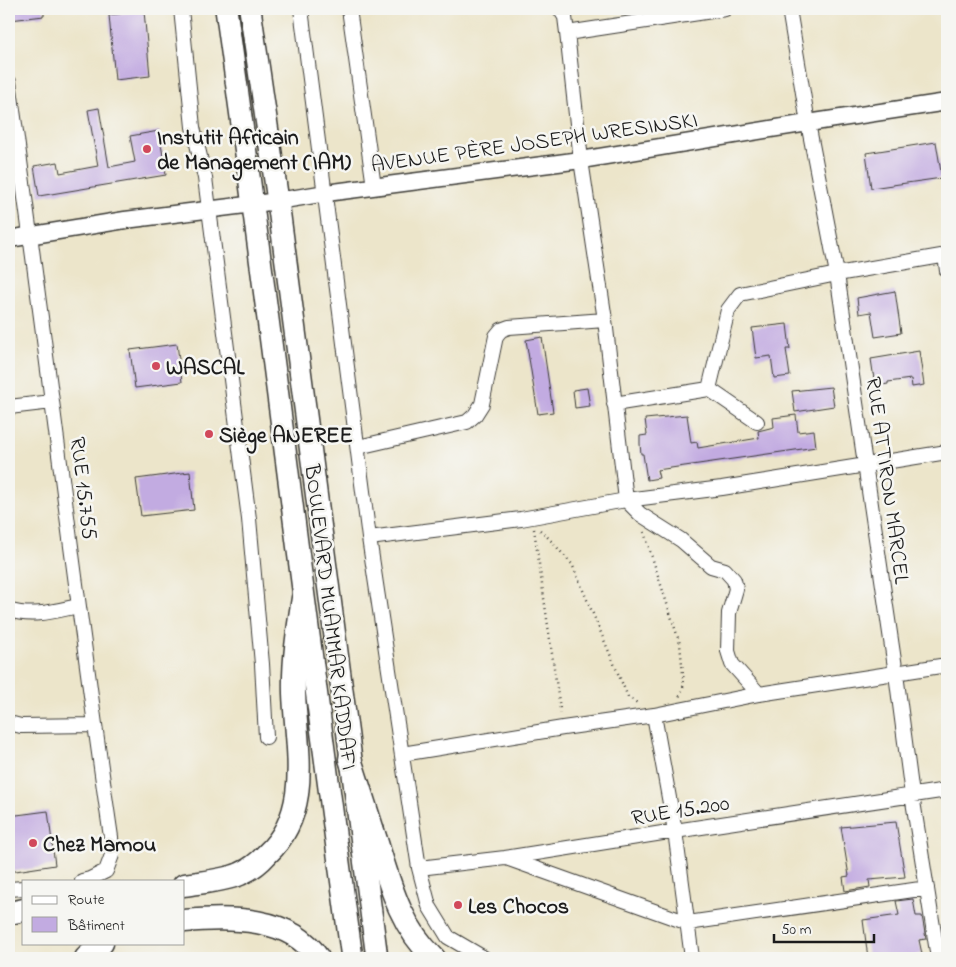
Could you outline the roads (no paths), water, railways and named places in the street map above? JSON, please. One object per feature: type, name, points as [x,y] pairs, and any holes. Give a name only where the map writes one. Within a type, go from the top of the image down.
[{"type":"highway","points":[[185,885],[239,874],[261,860],[275,847],[292,819],[297,803],[299,785],[294,691],[298,630],[303,598]]},
{"type":"highway","points":[[350,759],[395,901],[406,923],[422,947],[434,958]]},
{"type":"highway","points":[[9,913],[22,910]]},
{"type":"highway","points":[[185,921],[244,920],[279,926],[299,938],[318,958]]},
{"type":"highway","points":[[86,958],[101,944]]},
{"type":"main road","name":"BOULEVARD MUAMMAR KADDAFI","points":[[226,9],[352,958]]},
{"type":"main road","name":"BOULEVARD MUAMMAR KADDAFI","points":[[250,9],[278,201],[377,958]]},
{"type":"street","points":[[181,9],[192,118],[205,178],[249,519],[262,664],[266,737]]},
{"type":"street","points":[[301,9],[369,538],[419,868],[429,906],[448,937],[484,958]]},
{"type":"street","points":[[349,9],[374,187]]},
{"type":"street","points":[[560,9],[565,17],[581,160],[605,320],[614,404],[631,504],[650,520],[681,540],[711,566],[724,570],[734,580],[736,589],[729,614],[728,650],[732,664],[759,694]]},
{"type":"street","points":[[567,33],[725,9]]},
{"type":"street","name":"RUE ATTIRON MARCEL","points":[[789,9],[808,123],[837,274],[912,795],[938,958]]},
{"type":"street","name":"RUE 15.755","points":[[9,82],[31,236],[94,725],[111,837],[112,855],[106,871],[86,880]]},
{"type":"street","name":"AVENUE PÈRE JOSEPH WRESINSKI","points":[[9,239],[125,220],[581,160],[947,102]]},
{"type":"street","points":[[709,389],[728,310],[740,294],[837,274],[946,255],[947,271]]},
{"type":"street","points":[[358,447],[467,422],[475,415],[482,404],[496,336],[501,330],[605,320]]},
{"type":"street","points":[[614,404],[709,389],[757,422]]},
{"type":"street","points":[[9,407],[52,402]]},
{"type":"street","points":[[369,538],[631,504],[947,452]]},
{"type":"street","points":[[9,610],[19,613],[45,613],[78,606]]},
{"type":"street","points":[[402,754],[654,715],[759,694],[947,665]]},
{"type":"street","points":[[654,715],[675,830],[692,958]]},
{"type":"street","points":[[9,723],[21,726],[94,725]]},
{"type":"street","name":"RUE 15.200","points":[[419,868],[505,858],[675,830],[947,790]]},
{"type":"street","points":[[505,858],[688,923],[927,888]]},
{"type":"street","points":[[9,889],[22,888]]},
{"type":"place","name":"Instutit Africain de Management (IAM)","points":[[147,149]]},
{"type":"place","name":"WASCAL","points":[[156,366]]},
{"type":"place","name":"Siège ANEREE","points":[[209,434]]},
{"type":"place","name":"Chez Mamou","points":[[33,843]]},
{"type":"place","name":"Les Chocos","points":[[458,905]]}]
